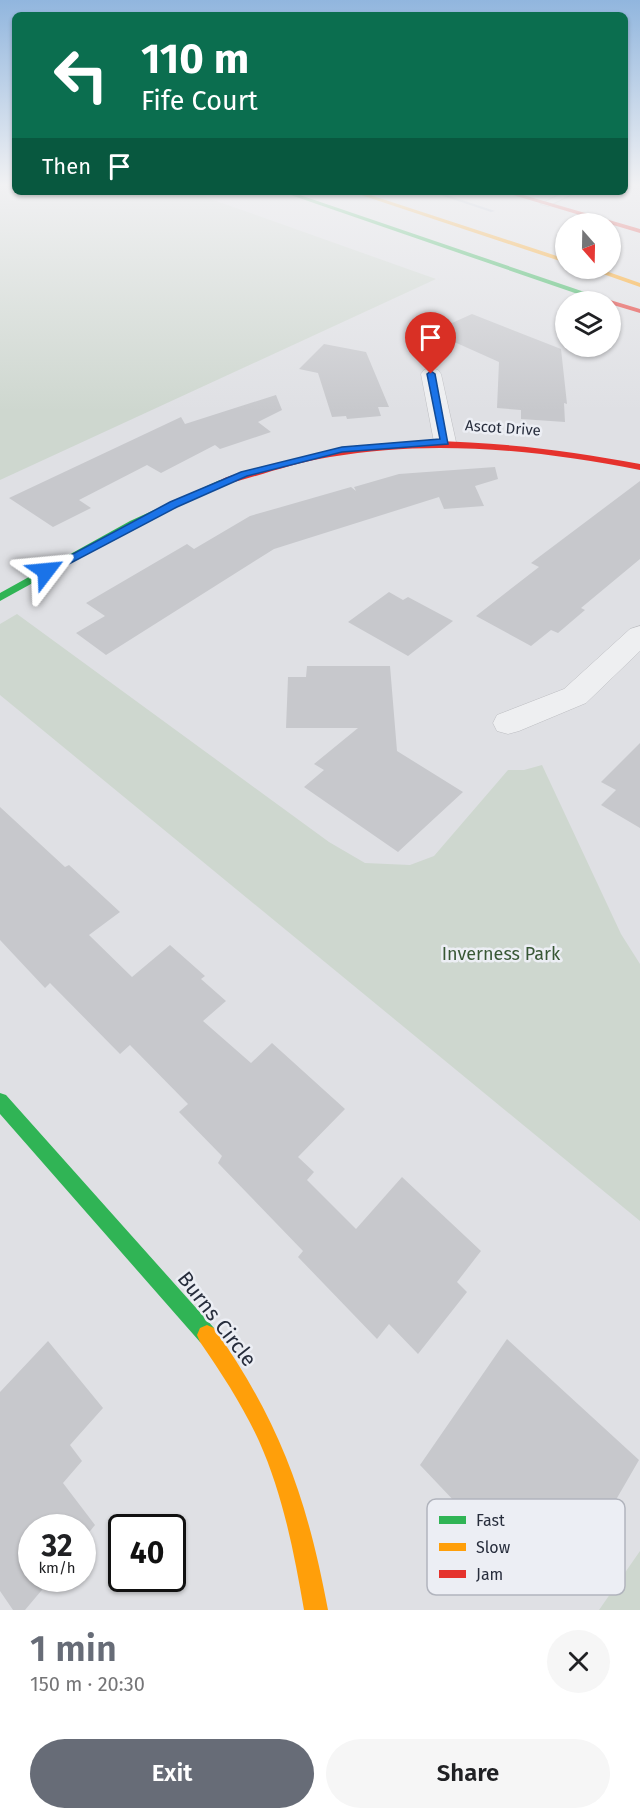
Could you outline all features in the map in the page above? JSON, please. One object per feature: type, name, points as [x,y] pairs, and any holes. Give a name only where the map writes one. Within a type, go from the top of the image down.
[{"type":"main road","points":[[486,260],[578,291]]},
{"type":"main road","points":[[621,279],[640,285]]},
{"type":"main road","points":[[621,305],[640,311]]},
{"type":"main road","name":"Ascot Drive","points":[[0,598],[126,528],[214,485],[244,474],[342,450],[445,442],[547,448],[640,467]]},
{"type":"main road","name":"Burns Circle","points":[[0,1101],[184,1308],[229,1364],[257,1413],[282,1466],[304,1537],[316,1610]]},
{"type":"street","points":[[431,374],[445,442]]},
{"type":"street","points":[[508,723],[575,696],[640,635]]},
{"type":"green space","points":[[0,260],[383,260],[436,279],[0,480]]},
{"type":"green space","name":"Inverness Park","points":[[17,614],[329,842],[365,863],[410,865],[434,856],[508,770],[524,770],[542,765],[621,934],[640,964],[640,1221],[0,695],[0,624]]},
{"type":"green space","points":[[640,1551],[640,1610],[599,1610],[609,1595],[625,1595],[625,1573]]},
{"type":"building","points":[[472,314],[555,347],[555,357],[562,357],[567,404],[564,403],[565,422],[521,419],[521,410],[497,408],[499,362],[432,332]]},
{"type":"building","points":[[324,344],[366,352],[389,407],[378,407],[381,416],[347,419],[346,416],[332,417],[318,373],[299,369]]},
{"type":"building","points":[[276,395],[282,410],[258,422],[271,432],[220,449],[215,445],[161,473],[147,465],[79,500],[91,508],[53,527],[9,498],[181,417],[185,424]]},
{"type":"building","points":[[495,467],[498,479],[475,486],[484,506],[444,509],[439,497],[274,549],[106,655],[76,633],[105,616],[86,603],[187,544],[194,549],[250,516],[351,487],[356,491],[354,487],[399,474]]},
{"type":"building","points":[[640,481],[640,559],[581,608],[585,610],[558,633],[551,630],[531,646],[476,616],[539,567],[531,563]]},
{"type":"building","points":[[389,592],[403,600],[408,597],[453,621],[408,656],[348,622]]},
{"type":"building","points":[[307,666],[390,666],[397,751],[463,792],[398,852],[304,787],[324,770],[314,764],[358,728],[286,728],[288,677],[306,677]]},
{"type":"building","points":[[640,743],[640,828],[601,805],[616,790],[601,782]]},
{"type":"building","points":[[0,807],[65,867],[69,865],[120,912],[89,935],[132,977],[170,945],[205,976],[201,979],[226,1001],[203,1021],[251,1063],[272,1043],[345,1109],[298,1157],[314,1172],[307,1180],[356,1229],[402,1177],[481,1251],[457,1282],[467,1292],[418,1354],[389,1324],[377,1339],[298,1257],[303,1251],[218,1163],[222,1156],[179,1112],[188,1104],[130,1045],[120,1054],[50,983],[45,988],[0,940]]},
{"type":"building","points":[[507,1339],[639,1460],[616,1499],[452,1499],[420,1465]]},
{"type":"building","points":[[48,1341],[103,1408],[70,1445],[82,1461],[63,1483],[87,1514],[18,1514],[18,1592],[40,1592],[25,1610],[13,1610],[0,1591],[0,1392]]},
{"type":"traffic: fast","points":[[486,260],[578,291]]},
{"type":"traffic: fast","points":[[0,598],[134,523],[223,482]]},
{"type":"traffic: fast","points":[[0,1101],[207,1335]]},
{"type":"traffic: slow","points":[[621,279],[640,285]]},
{"type":"traffic: slow","points":[[207,1335],[249,1400],[280,1465],[301,1533],[316,1610]]},
{"type":"traffic: jam","points":[[621,305],[640,311]]},
{"type":"traffic: jam","points":[[223,482],[329,454],[380,447],[430,444],[533,449],[640,467]]},
{"type":"route","points":[[46,571],[173,505],[214,485],[244,474],[314,455],[342,450],[445,442],[431,374]]}]
